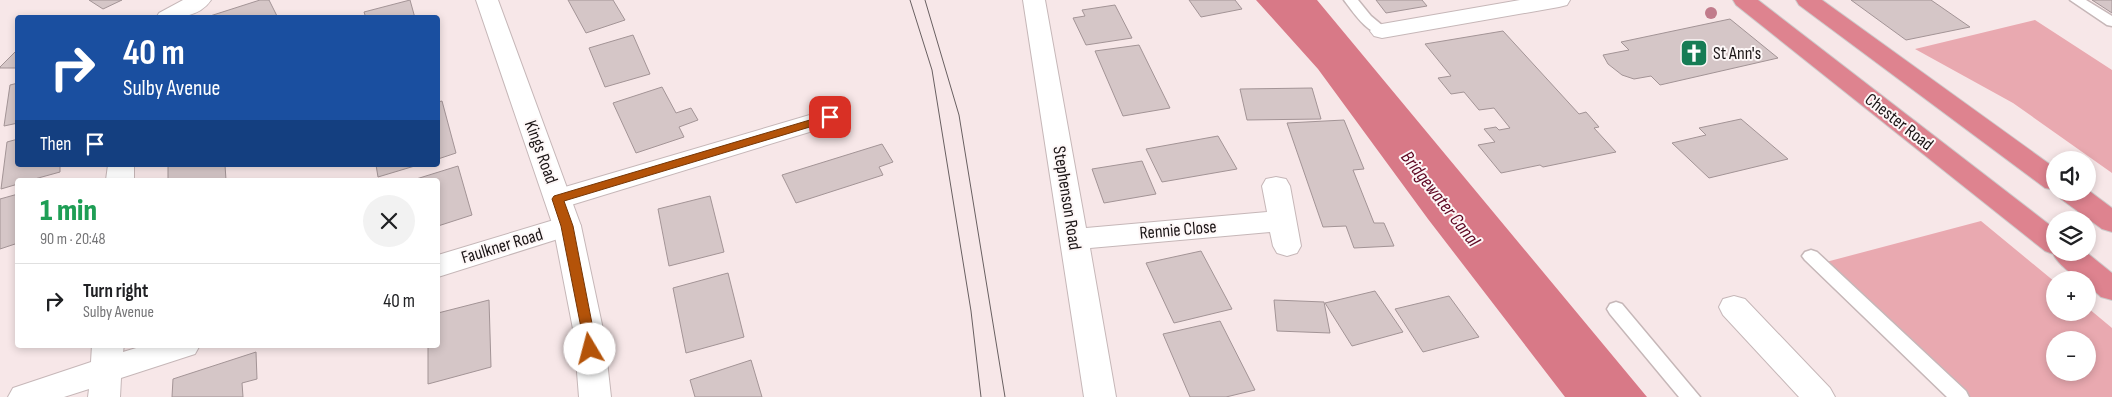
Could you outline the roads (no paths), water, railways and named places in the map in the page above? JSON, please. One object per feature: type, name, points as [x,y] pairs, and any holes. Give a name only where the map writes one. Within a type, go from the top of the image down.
[{"type":"highway","name":"Chester Road","points":[[1744,0],[2046,237]]},
{"type":"highway","points":[[1807,0],[2046,174]]},
{"type":"highway","points":[[2083,201],[2112,222]]},
{"type":"highway","points":[[2077,261],[2112,289]]},
{"type":"street","points":[[172,15],[200,0]]},
{"type":"street","name":"Kings Road","points":[[487,0],[567,226],[589,334],[595,397]]},
{"type":"street","name":"Stephenson Road","points":[[1034,0],[1100,397]]},
{"type":"street","points":[[1449,0],[1464,17]]},
{"type":"street","points":[[1382,31],[1559,0]]},
{"type":"street","points":[[558,199],[830,117]]},
{"type":"street","name":"Rennie Close","points":[[1074,239],[1285,234],[1276,186]]},
{"type":"street","name":"Faulkner Road","points":[[440,265],[567,226]]},
{"type":"street","points":[[1734,307],[1819,397]]},
{"type":"street","points":[[24,397],[175,348]]},
{"type":"lane","points":[[1351,0],[1366,19],[1382,31]]},
{"type":"lane","points":[[2077,0],[2112,22]]},
{"type":"lane","points":[[1811,256],[1959,397]]},
{"type":"lane","points":[[1616,309],[1690,397]]},
{"type":"water","name":"Bridgewater Canal","points":[[1256,0],[1317,0],[1647,397],[1565,397],[1428,219],[1318,69]]},
{"type":"tram line","points":[[910,0],[932,70],[971,311],[981,397]]},
{"type":"tram line","points":[[925,0],[959,115],[1005,397]]},
{"type":"place","name":"St Ann's","points":[[1694,53]]}]
